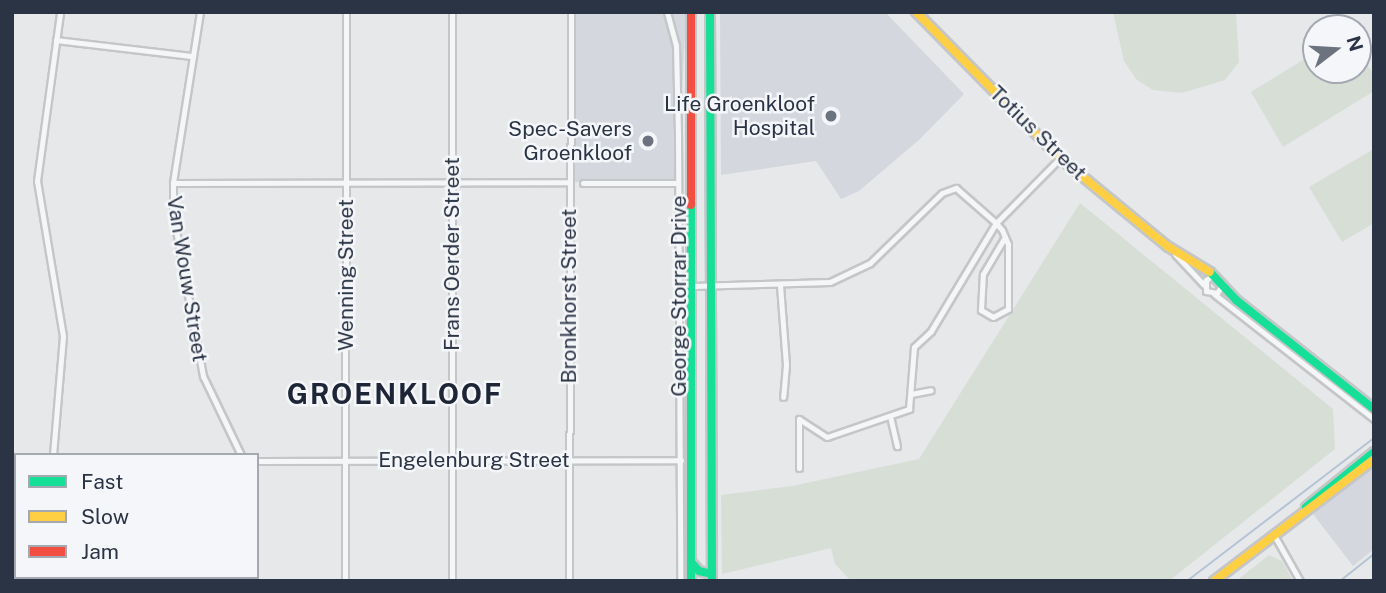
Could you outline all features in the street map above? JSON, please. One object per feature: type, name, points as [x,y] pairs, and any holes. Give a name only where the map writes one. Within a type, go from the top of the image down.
[{"type":"main road","points":[[685,12],[691,54]]},
{"type":"main road","name":"George Storrar Drive","points":[[691,12],[691,581]]},
{"type":"main road","name":"George Storrar Drive","points":[[710,12],[712,578]]},
{"type":"main road","name":"Totius Street","points":[[916,12],[1060,158],[1167,246],[1213,275],[1246,309],[1374,407]]},
{"type":"main road","points":[[692,461],[706,449],[706,400],[712,385]]},
{"type":"main road","points":[[1214,581],[1374,452]]},
{"type":"main road","points":[[1304,510],[1374,459]]},
{"type":"main road","points":[[692,461],[704,464],[710,473]]},
{"type":"main road","points":[[691,562],[699,571],[712,578]]},
{"type":"main road","points":[[699,581],[712,578]]},
{"type":"street","points":[[52,453],[63,335],[37,181],[60,12]]},
{"type":"street","name":"Van Wouw Street","points":[[200,12],[173,183],[173,214],[203,376],[240,453]]},
{"type":"street","name":"Wenning Street","points":[[345,581],[346,12]]},
{"type":"street","name":"Frans Oerder Street","points":[[452,12],[452,581]]},
{"type":"street","name":"Bronkhorst Street","points":[[569,581],[571,12]]},
{"type":"street","name":"George Storrar Drive","points":[[667,12],[676,45],[680,581]]},
{"type":"street","points":[[55,40],[193,56]]},
{"type":"street","points":[[799,468],[799,419],[827,437],[909,409],[914,347],[929,335],[996,223],[1060,158]]},
{"type":"street","points":[[173,183],[569,182]]},
{"type":"street","points":[[583,183],[678,183]]},
{"type":"street","points":[[693,286],[823,284],[862,269],[951,189],[962,191],[996,223],[1005,237],[1010,252],[1007,309],[993,317],[981,310],[983,274],[1005,237]]},
{"type":"street","name":"Totius Street","points":[[1167,246],[1214,294]]},
{"type":"street","points":[[1204,285],[1213,275]]},
{"type":"street","points":[[1223,284],[1214,294],[1374,419]]},
{"type":"street","points":[[780,285],[786,365],[783,397]]},
{"type":"street","points":[[911,394],[931,390]]},
{"type":"street","points":[[890,416],[897,446]]},
{"type":"street","name":"Engelenburg Street","points":[[259,460],[692,461]]},
{"type":"street","points":[[1274,534],[1300,581]]},
{"type":"shaded area","points":[[576,12],[686,12],[678,183],[569,182]]},
{"type":"shaded area","name":"Life Groenkloof Hospital","points":[[720,12],[885,12],[964,94],[920,139],[859,191],[841,199],[816,161],[721,175]]},
{"type":"shaded area","points":[[1113,12],[1236,12],[1239,62],[1225,80],[1182,93],[1153,90],[1137,80],[1124,61]]},
{"type":"shaded area","points":[[1302,61],[1302,84],[1372,84],[1372,72],[1374,75],[1374,91],[1283,147],[1251,92]]},
{"type":"shaded area","points":[[1374,149],[1374,223],[1342,242],[1309,187]]},
{"type":"shaded area","points":[[1080,203],[1333,409],[1335,449],[1169,581],[851,581],[835,564],[831,548],[722,574],[721,495],[792,486],[919,459]]},
{"type":"shaded area","points":[[1374,466],[1374,549],[1353,566],[1313,514]]},
{"type":"shaded area","points":[[1269,555],[1282,561],[1293,581],[1236,581]]},
{"type":"waterway","points":[[1187,581],[1374,438]]},
{"type":"waterway","points":[[1340,581],[1374,554]]},
{"type":"traffic: fast","points":[[710,12],[712,581]]},
{"type":"traffic: fast","points":[[691,205],[691,581]]},
{"type":"traffic: fast","points":[[1210,272],[1236,300],[1374,409]]},
{"type":"traffic: fast","points":[[1306,507],[1374,452]]},
{"type":"traffic: fast","points":[[691,562],[699,571],[712,574]]},
{"type":"traffic: slow","points":[[916,12],[1060,158],[1167,246],[1210,272]]},
{"type":"traffic: slow","points":[[1214,581],[1374,459]]},
{"type":"traffic: jam","points":[[691,12],[691,205]]},
{"type":"place","name":"Life Groenkloof Hospital","points":[[831,116]]},
{"type":"place","name":"Spec-Savers Groenkloof","points":[[648,141]]},
{"type":"district","name":"GROENKLOOF","points":[[395,394]]}]
